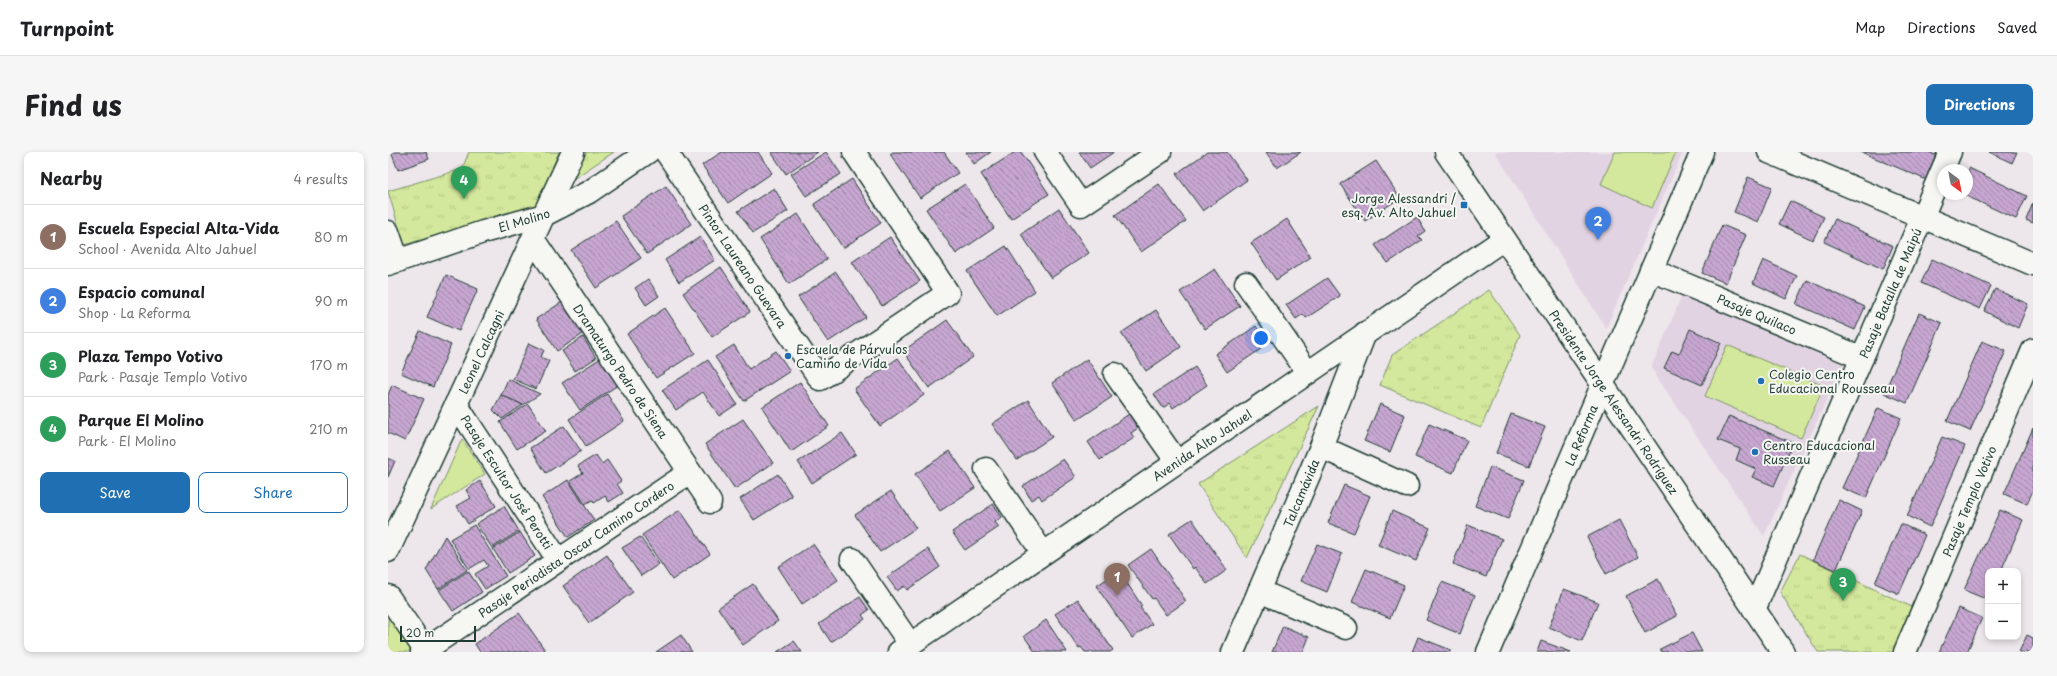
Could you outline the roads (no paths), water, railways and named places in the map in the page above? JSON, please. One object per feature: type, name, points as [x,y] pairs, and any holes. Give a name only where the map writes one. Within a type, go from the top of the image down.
[{"type":"street","name":"Leonel Calcagni","points":[[390,543],[573,152]]},
{"type":"street","name":"El Molino","points":[[393,263],[483,232],[544,216],[588,192],[648,152]]},
{"type":"street","name":"Pintor Laureano Guevara","points":[[666,152],[820,379],[948,293],[854,152]]},
{"type":"street","points":[[1045,152],[1080,205],[1160,152]]},
{"type":"street","name":"Presidente Jorge Alessandri Rodríguez","points":[[1446,152],[1783,652]]},
{"type":"street","name":"La Reforma","points":[[1488,652],[1702,152]]},
{"type":"street","points":[[1769,152],[2033,264]]},
{"type":"street","name":"Pasaje Batalla de Maipú","points":[[1754,610],[1950,152]]},
{"type":"street","points":[[388,232],[393,263]]},
{"type":"street","name":"Avenida Alto Jahuel","points":[[905,648],[1504,238]]},
{"type":"street","name":"Dramaturgo Pedro de Siena","points":[[533,239],[710,502]]},
{"type":"street","name":"Pasaje Quilaco","points":[[1651,270],[1862,358]]},
{"type":"street","points":[[1246,283],[1308,373]]},
{"type":"street","name":"Talcamávida","points":[[1233,652],[1321,448],[1365,334]]},
{"type":"street","name":"Pasaje Templo Votivo","points":[[1905,652],[2033,350]]},
{"type":"street","points":[[1115,374],[1177,462]]},
{"type":"street","name":"Pasaje Escultor José Perotti","points":[[456,404],[558,560]]},
{"type":"street","points":[[1321,448],[1407,486]]},
{"type":"street","points":[[986,469],[1043,553]]},
{"type":"street","name":"Pasaje Periodista Oscar Camino Cordero","points":[[423,651],[690,472]]},
{"type":"street","points":[[852,559],[905,648]]},
{"type":"street","points":[[1259,590],[1346,628]]},
{"type":"street","points":[[388,596],[423,651]]},
{"type":"place","name":"Parque El Molino","points":[[464,199]]},
{"type":"place","name":"Jorge Alessandri / esq. Av. Alto Jahuel","points":[[1464,205]]},
{"type":"place","name":"Espacio comunal","points":[[1598,240]]},
{"type":"place","name":"Escuela de Párvulos Camino de Vida","points":[[788,356]]},
{"type":"place","name":"Colegio Centro Educacional Rousseau","points":[[1761,381]]},
{"type":"place","name":"Centro Educacional Russeau","points":[[1755,452]]},
{"type":"place","name":"Escuela Especial Alta-Vida","points":[[1117,596]]},
{"type":"place","name":"Plaza Tempo Votivo","points":[[1843,601]]}]
